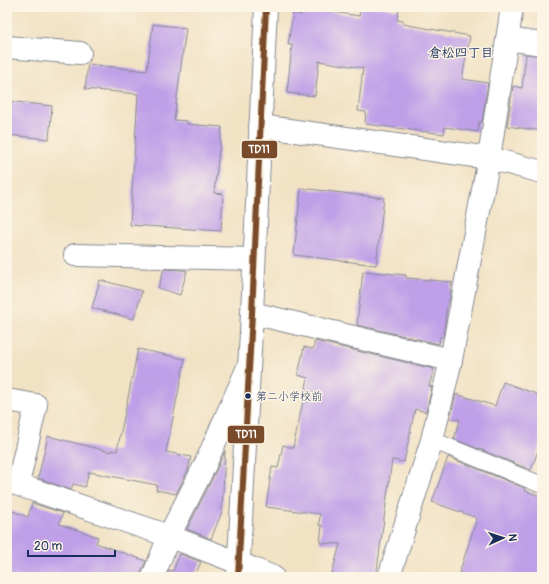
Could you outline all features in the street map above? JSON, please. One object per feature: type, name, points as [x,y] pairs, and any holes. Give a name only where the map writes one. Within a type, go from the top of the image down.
[{"type":"street","points":[[239,570],[266,7]]},
{"type":"street","points":[[389,577],[432,440],[451,360],[489,158],[512,7]]},
{"type":"street","points":[[507,39],[542,44]]},
{"type":"street","points":[[7,47],[80,53]]},
{"type":"street","points":[[260,126],[489,158],[542,172]]},
{"type":"street","points":[[75,255],[254,259]]},
{"type":"street","points":[[252,313],[451,360]]},
{"type":"street","points":[[153,577],[168,536],[204,467],[249,364]]},
{"type":"street","points":[[7,400],[36,405],[12,482],[168,536],[239,570],[273,577]]},
{"type":"lane","points":[[432,440],[542,485]]},
{"type":"building","points":[[302,7],[359,16],[361,7],[380,7],[399,10],[397,20],[403,21],[403,24],[470,36],[462,79],[488,83],[482,122],[479,122],[478,132],[445,127],[444,134],[365,124],[366,112],[358,111],[363,68],[319,61],[315,96],[287,93],[292,45],[288,45],[293,13],[301,15]]},
{"type":"building","points":[[153,24],[186,28],[174,120],[187,121],[187,124],[222,127],[214,193],[223,194],[221,231],[130,225],[138,94],[85,89],[88,64],[147,71]]},
{"type":"building","points":[[526,54],[542,56],[542,131],[507,126],[513,86],[522,88]]},
{"type":"building","points":[[7,101],[52,106],[49,139],[7,135]]},
{"type":"building","points":[[301,188],[384,198],[376,265],[294,255]]},
{"type":"building","points":[[164,269],[187,271],[180,295],[158,288]]},
{"type":"building","points":[[363,271],[406,275],[406,278],[452,282],[443,337],[440,337],[439,344],[357,325]]},
{"type":"building","points":[[100,280],[142,291],[134,319],[92,308]]},
{"type":"building","points":[[315,341],[434,369],[429,386],[432,387],[426,412],[415,409],[404,462],[392,460],[376,577],[331,577],[340,544],[320,543],[322,525],[319,525],[320,514],[266,507],[272,467],[278,468],[283,445],[293,448],[308,378],[298,375],[304,347],[313,349]]},
{"type":"building","points":[[138,349],[185,359],[166,452],[191,457],[188,470],[176,494],[156,490],[157,485],[89,472],[85,487],[73,484],[71,490],[38,478],[48,436],[111,452],[111,450],[117,451]]},
{"type":"building","points":[[503,382],[542,396],[542,440],[531,470],[454,439],[460,420],[450,418],[456,394],[495,406]]},
{"type":"building","points":[[225,451],[222,512],[211,539],[187,529]]},
{"type":"building","points":[[448,457],[525,488],[524,490],[542,497],[542,577],[458,577],[477,518],[432,502]]},
{"type":"building","points":[[32,503],[63,513],[59,524],[98,537],[96,543],[146,561],[141,572],[141,577],[7,577],[7,509],[28,517]]},
{"type":"building","points":[[180,554],[201,562],[194,577],[166,577],[169,570],[173,571]]},
{"type":"transit line","name":"TD11","points":[[238,577],[266,7]]},
{"type":"place","name":"第二小学校前","points":[[248,396]]},
{"type":"district","name":"倉松四丁目","points":[[461,53]]}]
